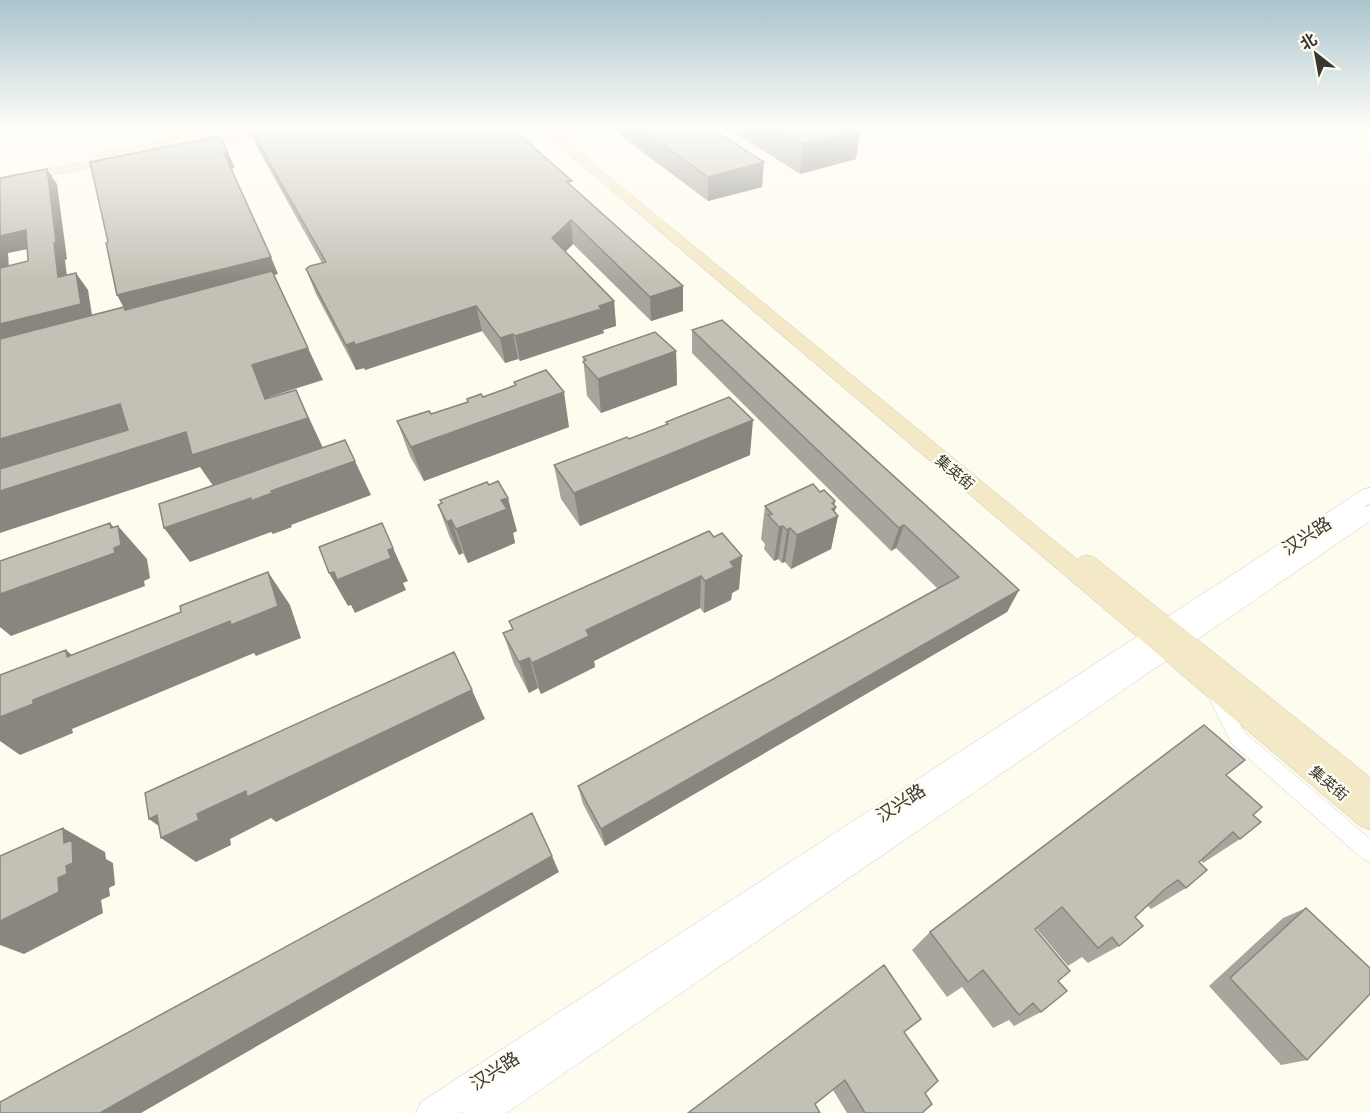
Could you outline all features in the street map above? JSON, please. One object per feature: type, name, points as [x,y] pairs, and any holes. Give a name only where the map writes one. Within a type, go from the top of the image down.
[{"type":"main road","points":[[0,182],[21,178]]},
{"type":"main road","name":"集英街","points":[[605,178],[1167,638],[1370,794]]},
{"type":"main road","name":"集英街","points":[[615,178],[1167,638],[1212,686],[1370,817]]},
{"type":"street","name":"汉兴路","points":[[478,1113],[1167,638],[1370,494]]},
{"type":"street","name":"汉兴路","points":[[432,1113],[1167,638],[1370,512]]},
{"type":"street","points":[[1212,686],[1238,738],[1370,852]]},
{"type":"building","points":[[0,178],[48,178],[58,277],[76,273],[81,304],[0,324],[0,268],[28,261],[26,230],[0,236]]},
{"type":"building","points":[[94,178],[235,178],[271,257],[117,295],[106,243],[108,242]]},
{"type":"building","points":[[278,178],[569,178],[572,181],[567,182],[683,286],[650,297],[571,220],[552,238],[614,301],[599,306],[601,309],[515,336],[513,334],[500,338],[476,306],[355,345],[354,342],[346,345],[306,269],[326,262]]},
{"type":"building","points":[[272,271],[308,348],[252,365],[265,399],[296,390],[308,418],[192,455],[186,432],[0,491],[0,469],[128,430],[120,404],[0,439],[0,339],[124,307],[125,310]]},
{"type":"building","points":[[722,320],[1019,590],[601,829],[578,786],[959,577],[904,525],[899,528],[692,330]]},
{"type":"building","points":[[655,332],[676,351],[598,379],[583,362],[586,360],[583,357]]},
{"type":"building","points":[[546,370],[564,392],[411,447],[397,421],[429,411],[431,414],[468,402],[467,399],[481,394],[483,397],[516,385],[514,382]]},
{"type":"building","points":[[729,397],[753,420],[574,493],[554,465],[668,424],[666,422]]},
{"type":"building","points":[[345,440],[355,461],[271,491],[272,493],[251,501],[251,498],[164,528],[159,504]]},
{"type":"building","points":[[498,481],[508,498],[501,500],[507,509],[456,529],[451,520],[447,522],[438,505],[442,503],[440,500],[487,482],[489,485]]},
{"type":"building","points":[[813,484],[820,492],[824,490],[835,501],[832,503],[836,507],[832,509],[838,516],[797,535],[790,528],[787,530],[783,526],[779,527],[768,515],[772,514],[765,506]]},
{"type":"building","points":[[110,523],[111,528],[118,526],[121,545],[114,548],[115,553],[0,594],[0,561]]},
{"type":"building","points":[[382,523],[393,548],[388,550],[391,558],[337,580],[334,572],[329,573],[319,547]]},
{"type":"building","points":[[709,531],[714,537],[722,533],[742,556],[730,562],[734,567],[705,581],[701,576],[586,630],[589,636],[532,663],[529,658],[519,662],[503,633],[513,629],[509,621]]},
{"type":"building","points":[[268,572],[278,606],[231,625],[230,621],[33,700],[33,704],[0,717],[0,675],[66,650],[67,657],[181,612],[180,606]]},
{"type":"building","points":[[454,652],[472,690],[247,797],[246,791],[197,814],[199,820],[161,838],[157,815],[149,819],[145,793]]},
{"type":"building","points":[[1204,725],[1245,760],[1226,775],[1262,807],[1253,815],[1261,822],[1240,839],[1233,832],[1199,862],[1207,870],[1186,888],[1178,880],[1165,889],[1135,917],[1143,926],[1119,946],[1112,937],[1098,948],[1062,907],[1035,929],[1070,971],[1058,981],[1067,991],[1041,1012],[1033,1003],[1019,1015],[983,970],[968,982],[930,932]]},
{"type":"building","points":[[532,813],[552,856],[100,1113],[0,1113],[0,1102]]},
{"type":"building","points":[[63,828],[64,843],[72,840],[73,863],[66,866],[67,874],[58,878],[59,892],[0,921],[0,856]]},
{"type":"building","points":[[1306,908],[1370,968],[1370,994],[1307,1060],[1230,978]]},
{"type":"building","points":[[884,965],[921,1019],[904,1032],[938,1081],[925,1093],[932,1104],[922,1113],[865,1113],[845,1080],[815,1104],[820,1113],[688,1113]]}]
